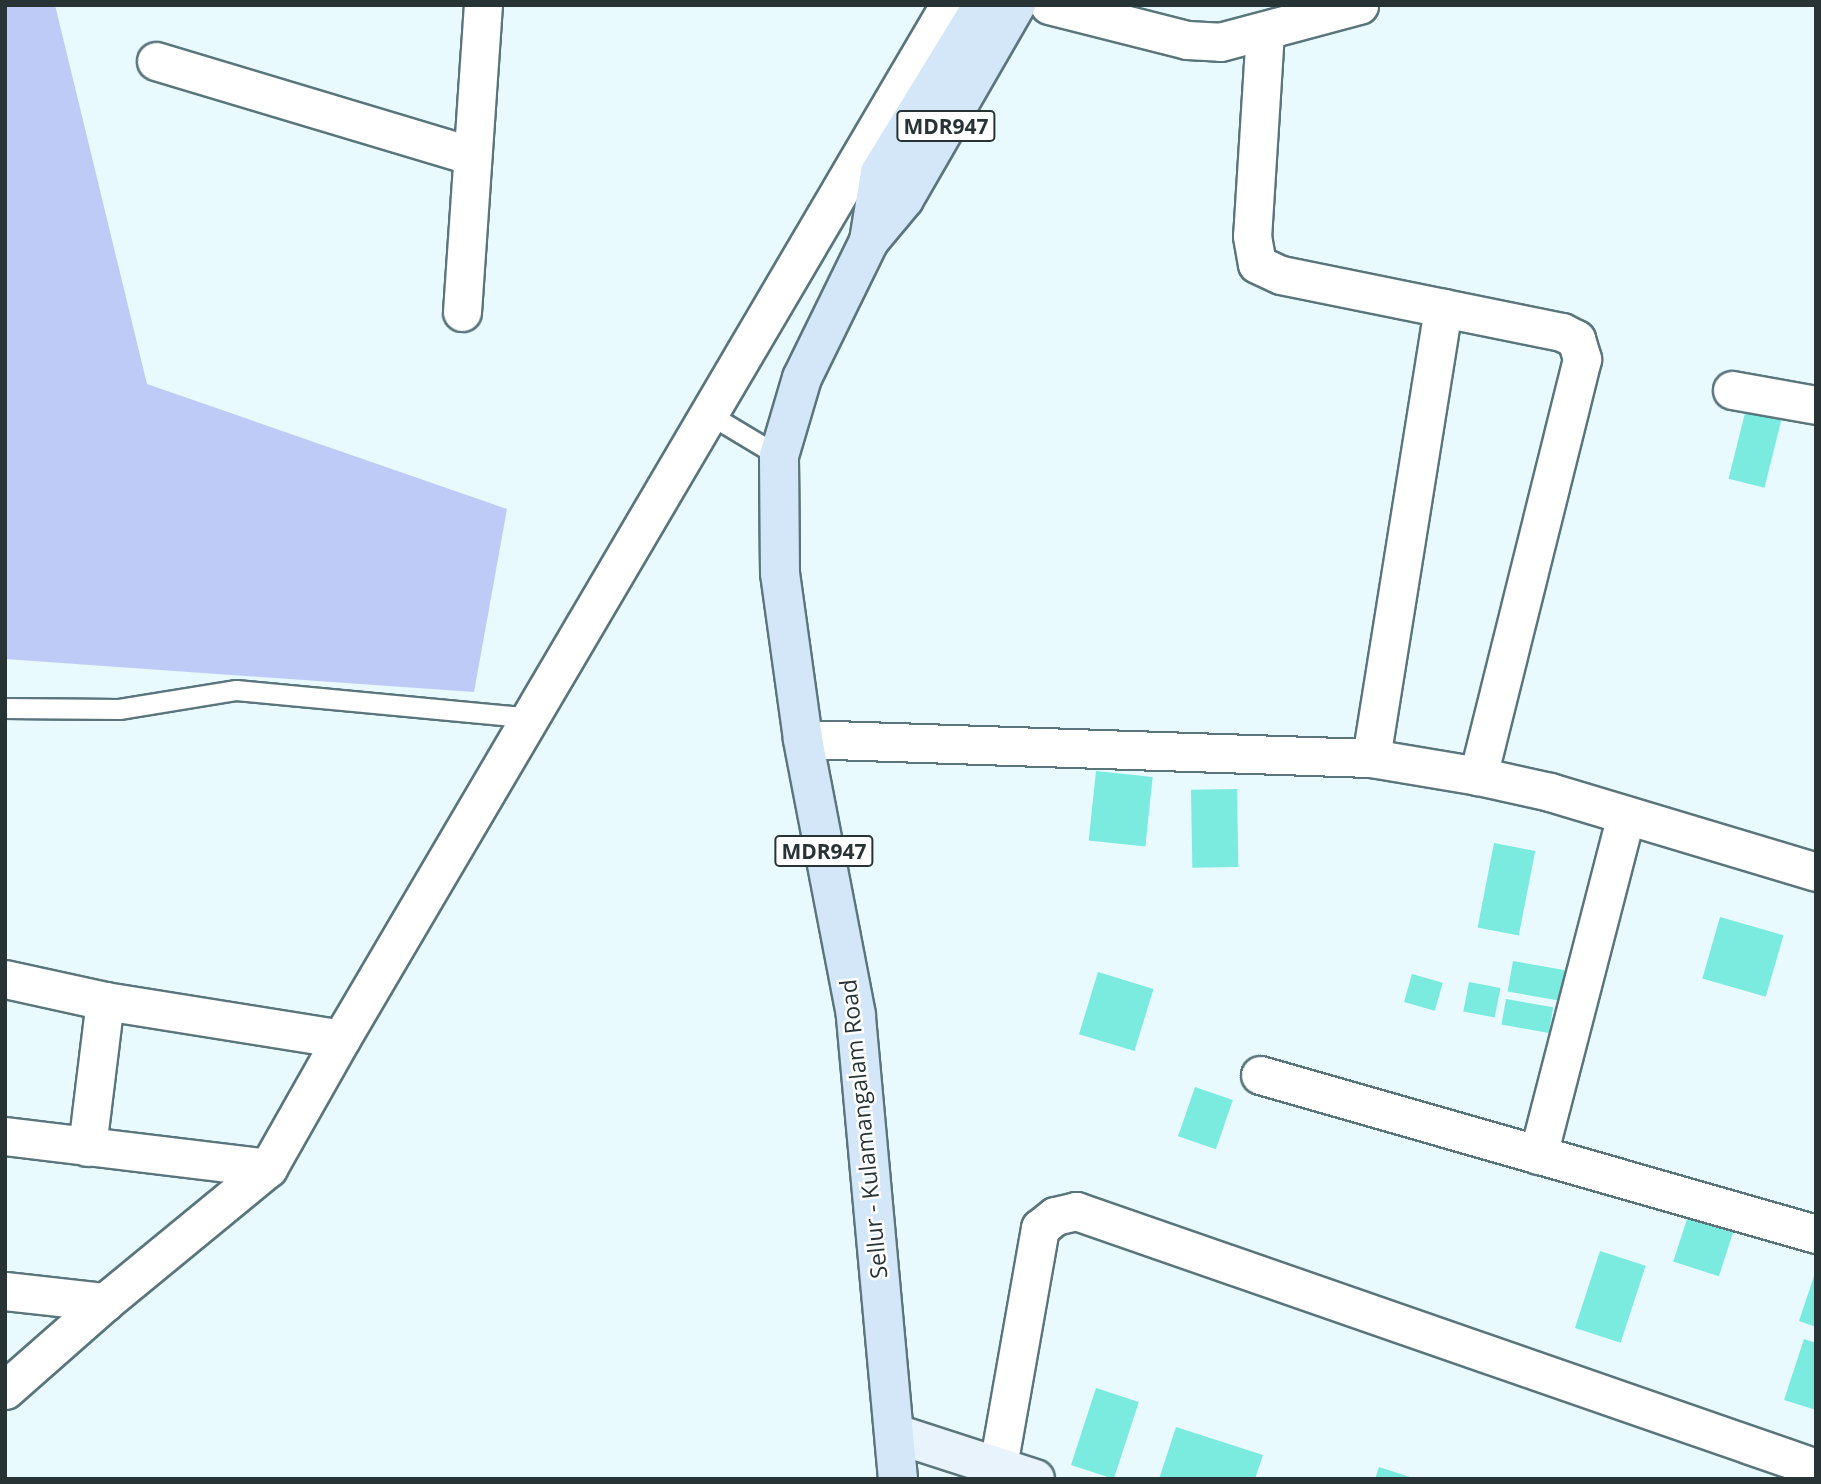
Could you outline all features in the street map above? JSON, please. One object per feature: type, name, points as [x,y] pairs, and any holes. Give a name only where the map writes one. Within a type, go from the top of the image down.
[{"type":"main road","points":[[869,240],[880,173],[983,5]]},
{"type":"main road","name":"Sellur - Kulamangalam Road","points":[[898,1479],[856,1015],[803,740],[780,573],[779,456],[803,378],[869,240],[904,199],[1016,5]]},
{"type":"street","points":[[462,312],[483,5]]},
{"type":"street","points":[[5,1390],[105,1302],[268,1168],[341,1039],[949,5]]},
{"type":"street","points":[[1049,5],[1187,40],[1220,42],[1359,5]]},
{"type":"street","points":[[1265,30],[1252,236],[1257,264],[1281,275],[1562,332],[1576,339],[1582,359],[1479,776]]},
{"type":"street","points":[[156,61],[472,156]]},
{"type":"street","points":[[1371,758],[1443,308]]},
{"type":"street","points":[[1732,390],[1816,405]]},
{"type":"street","points":[[803,740],[1371,758],[1479,776],[1550,792],[1816,872]]},
{"type":"street","points":[[1538,1155],[1626,815]]},
{"type":"street","points":[[5,979],[106,1001],[341,1039]]},
{"type":"street","points":[[87,1147],[106,1001]]},
{"type":"street","points":[[1260,1075],[1816,1234]]},
{"type":"street","points":[[5,1136],[268,1168]]},
{"type":"street","points":[[998,1466],[1040,1228],[1055,1216],[1076,1211],[1816,1468]]},
{"type":"street","points":[[5,1291],[105,1302]]},
{"type":"street","points":[[896,1434],[1035,1479]]},
{"type":"lane","points":[[709,414],[779,456]]},
{"type":"lane","points":[[5,708],[119,709],[236,690],[530,718]]},
{"type":"water","points":[[5,5],[55,5],[147,384],[507,509],[474,692],[5,659]]},
{"type":"building","points":[[1746,409],[1782,418],[1764,488],[1729,479]]},
{"type":"building","points":[[1096,771],[1153,777],[1145,847],[1089,841]]},
{"type":"building","points":[[1237,789],[1238,867],[1192,868],[1191,790]]},
{"type":"building","points":[[1494,843],[1535,851],[1519,935],[1478,927]]},
{"type":"building","points":[[1720,917],[1783,935],[1766,997],[1702,979]]},
{"type":"building","points":[[1513,961],[1574,972],[1569,1002],[1508,992]]},
{"type":"building","points":[[1098,972],[1153,989],[1134,1051],[1079,1034]]},
{"type":"building","points":[[1412,974],[1443,983],[1435,1011],[1404,1002]]},
{"type":"building","points":[[1469,982],[1500,988],[1495,1018],[1463,1011]]},
{"type":"building","points":[[1506,999],[1553,1007],[1549,1033],[1501,1025]]},
{"type":"building","points":[[1195,1087],[1233,1100],[1216,1149],[1178,1136]]},
{"type":"building","points":[[1689,1213],[1735,1228],[1719,1276],[1673,1262]]},
{"type":"building","points":[[1600,1251],[1646,1266],[1621,1343],[1575,1328]]},
{"type":"building","points":[[1816,1273],[1816,1327],[1799,1321]]},
{"type":"building","points":[[1804,1339],[1816,1343],[1816,1410],[1784,1400]]},
{"type":"building","points":[[1096,1388],[1139,1402],[1114,1479],[1071,1465]]},
{"type":"building","points":[[1176,1427],[1263,1455],[1255,1479],[1159,1479]]},
{"type":"building","points":[[1379,1467],[1413,1478],[1413,1479],[1375,1479]]}]
